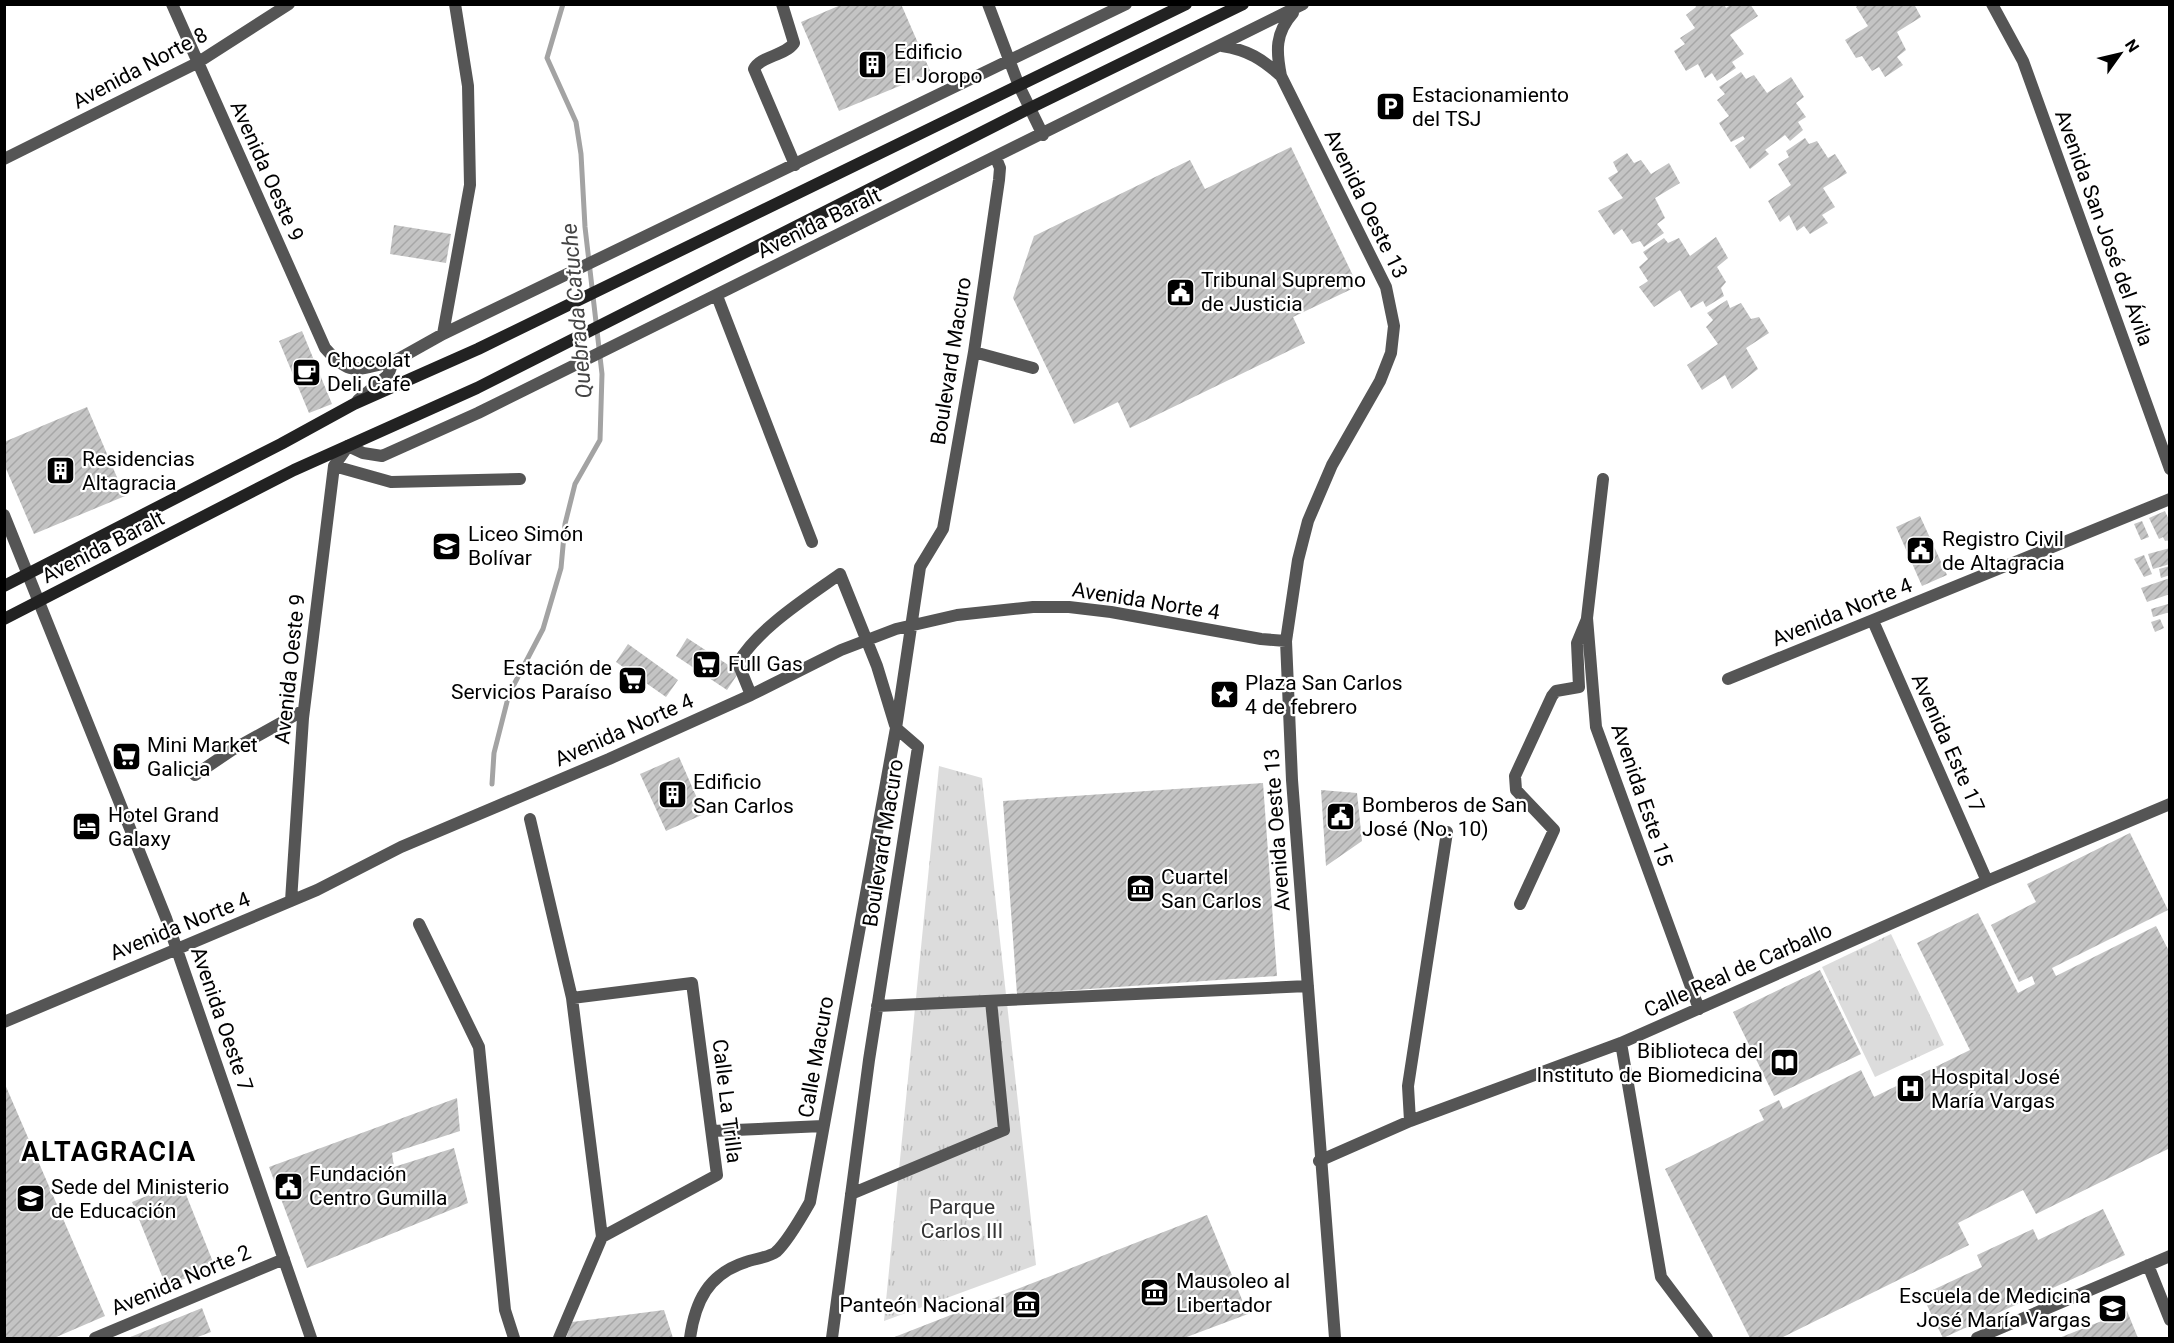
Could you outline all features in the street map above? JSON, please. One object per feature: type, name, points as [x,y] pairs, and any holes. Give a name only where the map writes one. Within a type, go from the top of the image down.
[{"type":"main road","name":"Avenida Baralt","points":[[4,586],[281,444],[354,404],[478,349],[1186,4]]},
{"type":"main road","name":"Avenida Baralt","points":[[4,619],[294,470],[477,388],[1030,108],[1243,4]]},
{"type":"street","name":"Avenida Oeste 9","points":[[172,4],[325,348],[336,361],[352,370],[364,370],[378,364],[393,362]]},
{"type":"street","name":"Avenida Norte 8","points":[[4,159],[197,63],[290,4]]},
{"type":"street","points":[[443,334],[470,185],[468,86],[455,4]]},
{"type":"street","points":[[782,4],[794,43],[788,51],[757,64],[754,69],[795,165]]},
{"type":"street","points":[[988,4],[1019,86],[1043,135]]},
{"type":"street","name":"Avenida Baralt","points":[[354,404],[388,375],[393,362],[443,334],[1126,4]]},
{"type":"street","name":"Avenida San José del Ávila","points":[[1992,4],[2023,61],[2169,469]]},
{"type":"street","name":"Avenida Baralt","points":[[348,446],[363,453],[382,456],[478,413],[1300,6]]},
{"type":"street","name":"Avenida Oeste 13","points":[[1300,6],[1284,23],[1278,39],[1276,53],[1281,76],[1378,270],[1389,296],[1394,326],[1391,353],[1380,381],[1332,465],[1308,521],[1298,560],[1286,640],[1292,780],[1319,1161],[1335,1338]]},
{"type":"street","name":"Avenida Oeste 13","points":[[1222,46],[1248,51],[1263,60],[1281,76]]},
{"type":"street","name":"Boulevard Macuro","points":[[832,1338],[877,1006],[918,747],[896,728],[920,567],[943,529],[974,352],[999,180],[1000,168],[996,158]]},
{"type":"street","points":[[717,296],[812,542]]},
{"type":"street","points":[[974,352],[1033,368]]},
{"type":"street","name":"Avenida Oeste 9","points":[[291,901],[304,710],[334,466],[348,446]]},
{"type":"street","points":[[334,466],[390,482],[520,479]]},
{"type":"street","name":"Avenida Este 15","points":[[1603,479],[1587,618],[1596,727],[1699,1009]]},
{"type":"street","name":"Avenida Norte 4","points":[[1728,679],[2169,499]]},
{"type":"street","name":"Avenida Oeste 7","points":[[4,515],[177,947],[311,1338]]},
{"type":"street","points":[[751,695],[738,663],[745,650],[799,604],[840,574],[877,666],[896,728]]},
{"type":"street","name":"Avenida Norte 4","points":[[4,1022],[177,947],[291,901],[402,846],[598,763],[883,633],[957,615],[1042,607],[1101,611],[1261,639],[1286,640]]},
{"type":"street","points":[[1520,904],[1554,830],[1531,809],[1516,790],[1515,776],[1552,696],[1556,691],[1579,687],[1577,643],[1587,618]]},
{"type":"street","name":"Avenida Este 17","points":[[1873,621],[1987,881]]},
{"type":"street","points":[[195,776],[232,750],[304,710]]},
{"type":"street","name":"Calle Macuro","points":[[690,1338],[699,1299],[710,1282],[740,1264],[776,1252],[800,1220],[810,1202],[896,728]]},
{"type":"street","name":"Calle Real de Carballo","points":[[1319,1161],[1410,1121],[1621,1043],[1987,881],[2169,804]]},
{"type":"street","points":[[530,819],[572,998],[602,1237],[559,1338]]},
{"type":"street","points":[[1410,1121],[1408,1086],[1447,832]]},
{"type":"street","points":[[419,924],[479,1047],[505,1310],[514,1338]]},
{"type":"street","name":"Calle La Trilla","points":[[572,998],[692,983],[712,1131],[717,1175],[602,1237]]},
{"type":"street","points":[[877,1006],[1308,986]]},
{"type":"street","points":[[851,1194],[1004,1130],[991,1001]]},
{"type":"street","points":[[1621,1043],[1661,1276],[1707,1338]]},
{"type":"street","points":[[712,1131],[823,1126]]},
{"type":"street","points":[[1977,1338],[2169,1256]]},
{"type":"street","name":"Avenida Norte 2","points":[[95,1338],[284,1259]]},
{"type":"street","points":[[2148,1265],[2169,1320]]},
{"type":"green space","name":"Parque Carlos III","points":[[939,766],[982,778],[1036,1265],[884,1321]]},
{"type":"green space","points":[[1891,934],[1944,1045],[1875,1077],[1822,967]]},
{"type":"building","name":"Edificio El Joropo","points":[[843,4],[901,4],[931,73],[839,111],[801,22]]},
{"type":"building","points":[[1695,4],[1724,4],[1726,8],[1732,4],[1750,4],[1758,16],[1730,35],[1744,54],[1732,62],[1736,68],[1717,81],[1712,73],[1705,78],[1698,64],[1686,71],[1674,51],[1685,44],[1680,38],[1695,28],[1686,15],[1696,7]]},
{"type":"building","points":[[1860,4],[1914,4],[1921,17],[1897,32],[1906,50],[1897,57],[1903,65],[1885,77],[1879,67],[1872,71],[1862,56],[1856,58],[1845,40],[1868,26],[1856,7]]},
{"type":"building","points":[[1741,72],[1746,79],[1754,75],[1767,93],[1791,77],[1804,97],[1796,103],[1806,117],[1798,122],[1803,130],[1790,141],[1785,135],[1765,150],[1769,154],[1750,169],[1735,146],[1745,139],[1743,136],[1731,142],[1719,123],[1729,116],[1717,100],[1725,94],[1719,87]]},
{"type":"building","points":[[1805,138],[1809,144],[1817,141],[1828,158],[1835,154],[1847,173],[1823,188],[1835,207],[1822,215],[1828,223],[1810,234],[1804,226],[1797,231],[1789,215],[1780,222],[1768,201],[1791,185],[1778,164],[1789,157],[1786,151]]},
{"type":"building","name":"Tribunal Supremo de Justicia","points":[[1291,147],[1358,286],[1293,317],[1305,343],[1130,428],[1118,402],[1074,424],[1013,298],[1034,236],[1190,160],[1205,189]]},
{"type":"building","points":[[1627,153],[1634,163],[1641,160],[1651,174],[1669,163],[1680,183],[1655,198],[1665,218],[1657,224],[1664,233],[1644,247],[1640,241],[1632,244],[1622,229],[1614,235],[1598,211],[1623,198],[1608,178],[1618,172],[1613,162]]},
{"type":"building","points":[[394,225],[451,234],[446,263],[390,254]]},
{"type":"building","points":[[1716,237],[1728,258],[1717,267],[1726,282],[1721,288],[1724,296],[1706,307],[1703,301],[1691,308],[1680,290],[1654,307],[1639,287],[1648,281],[1639,267],[1648,259],[1643,252],[1664,238],[1668,243],[1679,238],[1690,256]]},
{"type":"building","points":[[1727,300],[1730,308],[1741,303],[1751,319],[1759,317],[1769,333],[1746,348],[1758,369],[1732,389],[1725,375],[1702,390],[1687,365],[1718,344],[1706,327],[1713,320],[1707,313]]},
{"type":"building","name":"Chocolat Deli Cafe","points":[[302,331],[332,404],[309,413],[279,341]]},
{"type":"building","name":"Residencias Altagracia","points":[[87,407],[125,496],[34,534],[4,464],[4,442]]},
{"type":"building","points":[[2165,511],[2170,522],[2170,540],[2165,541],[2163,537],[2159,539],[2149,518]]},
{"type":"building","name":"Registro Civil de Altagracia","points":[[1920,516],[1947,575],[1922,586],[1896,527]]},
{"type":"building","points":[[2142,521],[2149,537],[2141,540],[2134,524]]},
{"type":"building","points":[[2170,548],[2170,564],[2153,569],[2148,554]]},
{"type":"building","points":[[2144,555],[2152,574],[2144,577],[2134,559]]},
{"type":"building","points":[[2170,566],[2170,575],[2161,578],[2159,569]]},
{"type":"building","points":[[2170,578],[2170,594],[2147,602],[2141,588]]},
{"type":"building","points":[[2170,600],[2170,612],[2153,617],[2151,609],[2168,604]]},
{"type":"building","points":[[2160,619],[2164,628],[2155,632],[2151,622]]},
{"type":"building","name":"Full Gas","points":[[687,638],[739,672],[727,690],[676,656]]},
{"type":"building","points":[[628,644],[678,680],[666,697],[616,662]]},
{"type":"building","name":"Edificio San Carlos","points":[[679,757],[704,814],[666,831],[640,774]]},
{"type":"building","name":"Cuartel San Carlos","points":[[1263,783],[1277,976],[1017,994],[1003,801]]},
{"type":"building","name":"Bomberos de San José (No. 10)","points":[[1321,790],[1357,793],[1362,841],[1326,866]]},
{"type":"building","points":[[2130,833],[2168,910],[2052,968],[2056,976],[2156,926],[2170,953],[2170,1148],[2036,1214],[2023,1190],[1958,1223],[1969,1245],[1781,1338],[1750,1338],[1665,1169],[1764,1120],[1759,1110],[1779,1100],[1783,1109],[1861,1070],[1874,1097],[1970,1050],[1917,943],[1978,913],[2018,993],[2035,984],[2032,976],[2019,982],[1991,925],[2036,902],[2027,884]]},
{"type":"building","points":[[1820,970],[1861,1054],[1774,1096],[1733,1012]]},
{"type":"building","name":"Sede del Ministerio de Educación","points":[[4,1082],[105,1316],[54,1338],[4,1338]]},
{"type":"building","points":[[457,1098],[460,1131],[392,1153],[394,1167],[454,1148],[468,1203],[307,1268],[269,1167]]},
{"type":"building","points":[[181,1182],[215,1267],[166,1286],[132,1202]]},
{"type":"building","points":[[2103,1209],[2125,1255],[1943,1338],[1922,1295],[1982,1267],[1977,1255],[2033,1229],[2038,1240]]},
{"type":"building","name":"Mausoleo al Libertador","points":[[1207,1215],[1248,1314],[1184,1338],[892,1338]]},
{"type":"building","points":[[202,1308],[211,1332],[195,1338],[128,1338]]},
{"type":"building","points":[[664,1310],[673,1338],[566,1338],[572,1322]]},
{"type":"building","points":[[2127,1311],[2138,1338],[2059,1338]]},
{"type":"waterway","name":"Quebrada Catuche","points":[[492,784],[494,753],[509,694],[543,629],[561,568],[565,524],[575,484],[600,440],[602,374],[585,227],[581,154],[576,122],[547,58],[563,4]]},
{"type":"place","name":"Edificio El Joropo","points":[[873,64]]},
{"type":"place","name":"Estacionamiento del TSJ","points":[[1391,107]]},
{"type":"place","name":"Tribunal Supremo de Justicia","points":[[1180,292]]},
{"type":"place","name":"Chocolat Deli Cafe","points":[[306,372]]},
{"type":"place","name":"Residencias Altagracia","points":[[61,471]]},
{"type":"place","name":"Liceo Simón Bolívar","points":[[447,546]]},
{"type":"place","name":"Registro Civil de Altagracia","points":[[1921,551]]},
{"type":"place","name":"Full Gas","points":[[707,664]]},
{"type":"place","name":"Estación de Servicios Paraíso","points":[[633,680]]},
{"type":"place","name":"Plaza San Carlos 4 de febrero","points":[[1224,695]]},
{"type":"place","name":"Mini Market Galicia","points":[[126,757]]},
{"type":"place","name":"Edificio San Carlos","points":[[672,794]]},
{"type":"place","name":"Bomberos de San José (No. 10)","points":[[1341,817]]},
{"type":"place","name":"Hotel Grand Galaxy","points":[[87,827]]},
{"type":"place","name":"Cuartel San Carlos","points":[[1140,889]]},
{"type":"place","name":"Biblioteca del Instituto de Biomedicina","points":[[1784,1063]]},
{"type":"place","name":"Hospital José María Vargas","points":[[1910,1089]]},
{"type":"place","name":"Fundación Centro Gumilla","points":[[288,1186]]},
{"type":"place","name":"Sede del Ministerio de Educación","points":[[30,1199]]},
{"type":"place","name":"Mausoleo al Libertador","points":[[1155,1293]]},
{"type":"place","name":"Panteón Nacional","points":[[1026,1305]]},
{"type":"place","name":"Escuela de Medicina José María Vargas","points":[[2112,1308]]},
{"type":"district","name":"ALTAGRACIA","points":[[109,1152]]}]
